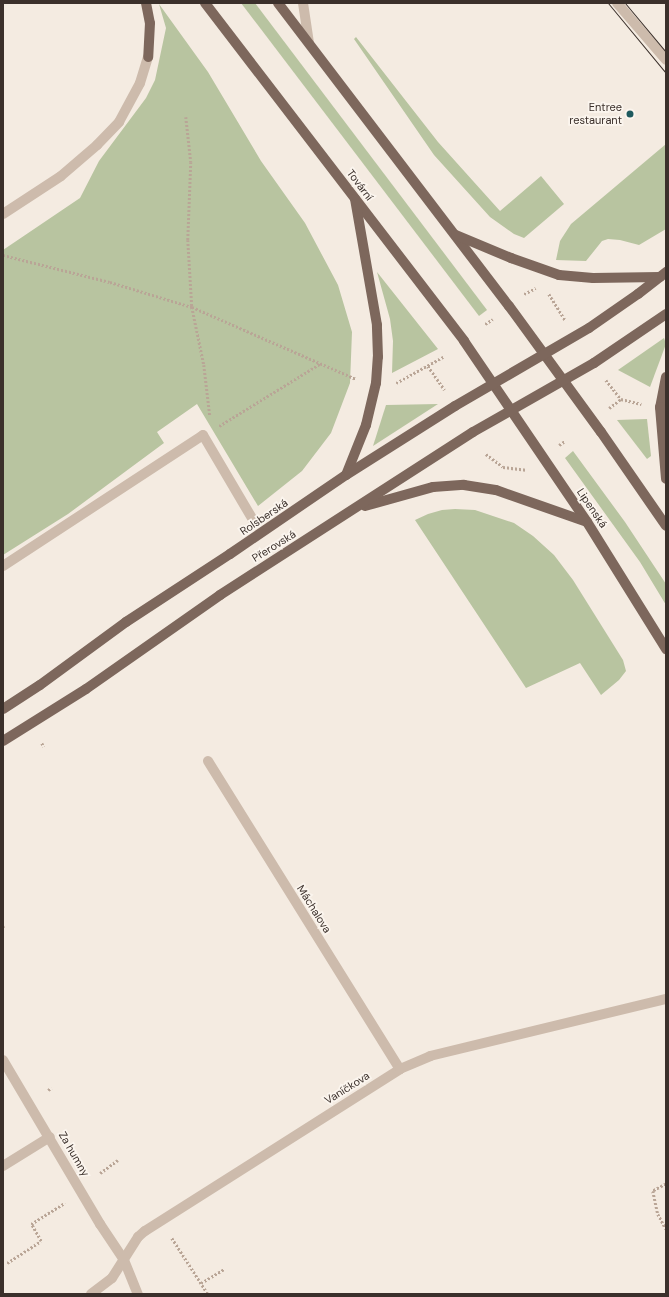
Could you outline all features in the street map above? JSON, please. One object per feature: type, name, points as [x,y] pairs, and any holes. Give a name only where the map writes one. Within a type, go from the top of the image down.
[{"type":"main road","points":[[146,3],[150,23],[148,56]]},
{"type":"main road","name":"Tovární","points":[[205,3],[464,341],[493,384]]},
{"type":"main road","points":[[278,3],[456,234],[601,432],[666,526]]},
{"type":"main road","points":[[346,475],[366,425],[376,383],[378,357],[377,325],[355,197]]},
{"type":"main road","points":[[456,234],[511,258],[559,275],[593,278],[663,274]]},
{"type":"main road","name":"Rolsberská","points":[[3,709],[40,685],[126,622],[230,554],[346,475],[493,384],[589,328],[663,274]]},
{"type":"main road","name":"Přerovská","points":[[3,741],[86,689],[220,594],[354,510],[473,432],[594,363],[666,314]]},
{"type":"main road","points":[[666,377],[660,415],[666,479]]},
{"type":"main road","name":"Lipenská","points":[[493,384],[587,522],[666,649]]},
{"type":"main road","points":[[354,510],[433,487],[464,485],[496,490],[587,522]]},
{"type":"street","points":[[303,3],[309,43]]},
{"type":"street","points":[[617,3],[666,60]]},
{"type":"street","points":[[3,214],[61,176],[98,145],[119,122],[140,83],[148,56]]},
{"type":"street","points":[[3,566],[207,433],[253,520]]},
{"type":"street","name":"Máchalova","points":[[208,761],[400,1069]]},
{"type":"street","name":"Vaníčkova","points":[[91,1294],[109,1281],[138,1237],[145,1231],[400,1069],[430,1056],[666,999]]},
{"type":"street","name":"Za humny","points":[[3,1060],[50,1136],[100,1224],[124,1260],[138,1294]]},
{"type":"street","points":[[3,1166],[50,1136]]},
{"type":"path","points":[[186,117],[191,162],[188,240],[192,307],[210,407],[207,433]]},
{"type":"path","points":[[3,255],[110,282],[192,307],[358,379]]},
{"type":"path","points":[[548,291],[566,322]]},
{"type":"path","points":[[485,324],[493,319]]},
{"type":"path","points":[[390,386],[443,357]]},
{"type":"path","points":[[207,433],[321,363]]},
{"type":"path","points":[[428,366],[446,391]]},
{"type":"path","points":[[605,379],[621,399],[648,406]]},
{"type":"path","points":[[609,408],[621,399]]},
{"type":"path","points":[[557,447],[565,441]]},
{"type":"path","points":[[486,454],[503,467],[526,470]]},
{"type":"path","points":[[42,743],[44,747]]},
{"type":"path","points":[[100,1173],[118,1160]]},
{"type":"path","points":[[666,1184],[653,1191],[658,1214],[666,1229]]},
{"type":"path","points":[[7,1263],[41,1241],[31,1224],[63,1204]]},
{"type":"path","points":[[172,1238],[208,1294]]},
{"type":"path","points":[[200,1283],[224,1269]]},
{"type":"green space","points":[[241,3],[255,3],[487,310],[479,316]]},
{"type":"green space","points":[[159,4],[208,72],[261,161],[305,223],[338,285],[352,332],[350,383],[331,433],[302,471],[258,506],[197,404],[157,432],[164,443],[68,514],[3,555],[3,250],[80,198],[99,161],[146,98],[155,80],[166,28]]},
{"type":"green space","points":[[356,37],[438,142],[500,211],[541,176],[564,204],[524,238],[514,234],[490,217],[434,155],[354,39]]},
{"type":"green space","points":[[666,144],[666,229],[639,245],[620,240],[608,239],[602,241],[586,261],[556,260],[560,241],[571,224]]},
{"type":"green space","points":[[377,272],[438,349],[392,373],[393,341],[390,319]]},
{"type":"green space","points":[[664,338],[666,344],[650,387],[618,370]]},
{"type":"green space","points":[[438,404],[373,446],[386,405]]},
{"type":"green space","points":[[647,419],[651,456],[647,459],[617,420]]},
{"type":"green space","points":[[573,451],[625,522],[666,584],[666,605],[640,562],[565,458]]},
{"type":"green space","points":[[442,510],[475,510],[514,523],[533,536],[554,555],[573,580],[623,660],[626,671],[619,680],[601,695],[580,663],[526,688],[415,520]]},
{"type":"tram line","points":[[608,3],[666,73]]},
{"type":"tram line","points":[[625,3],[666,52]]},
{"type":"place","name":"Entree restaurant","points":[[630,114]]}]
